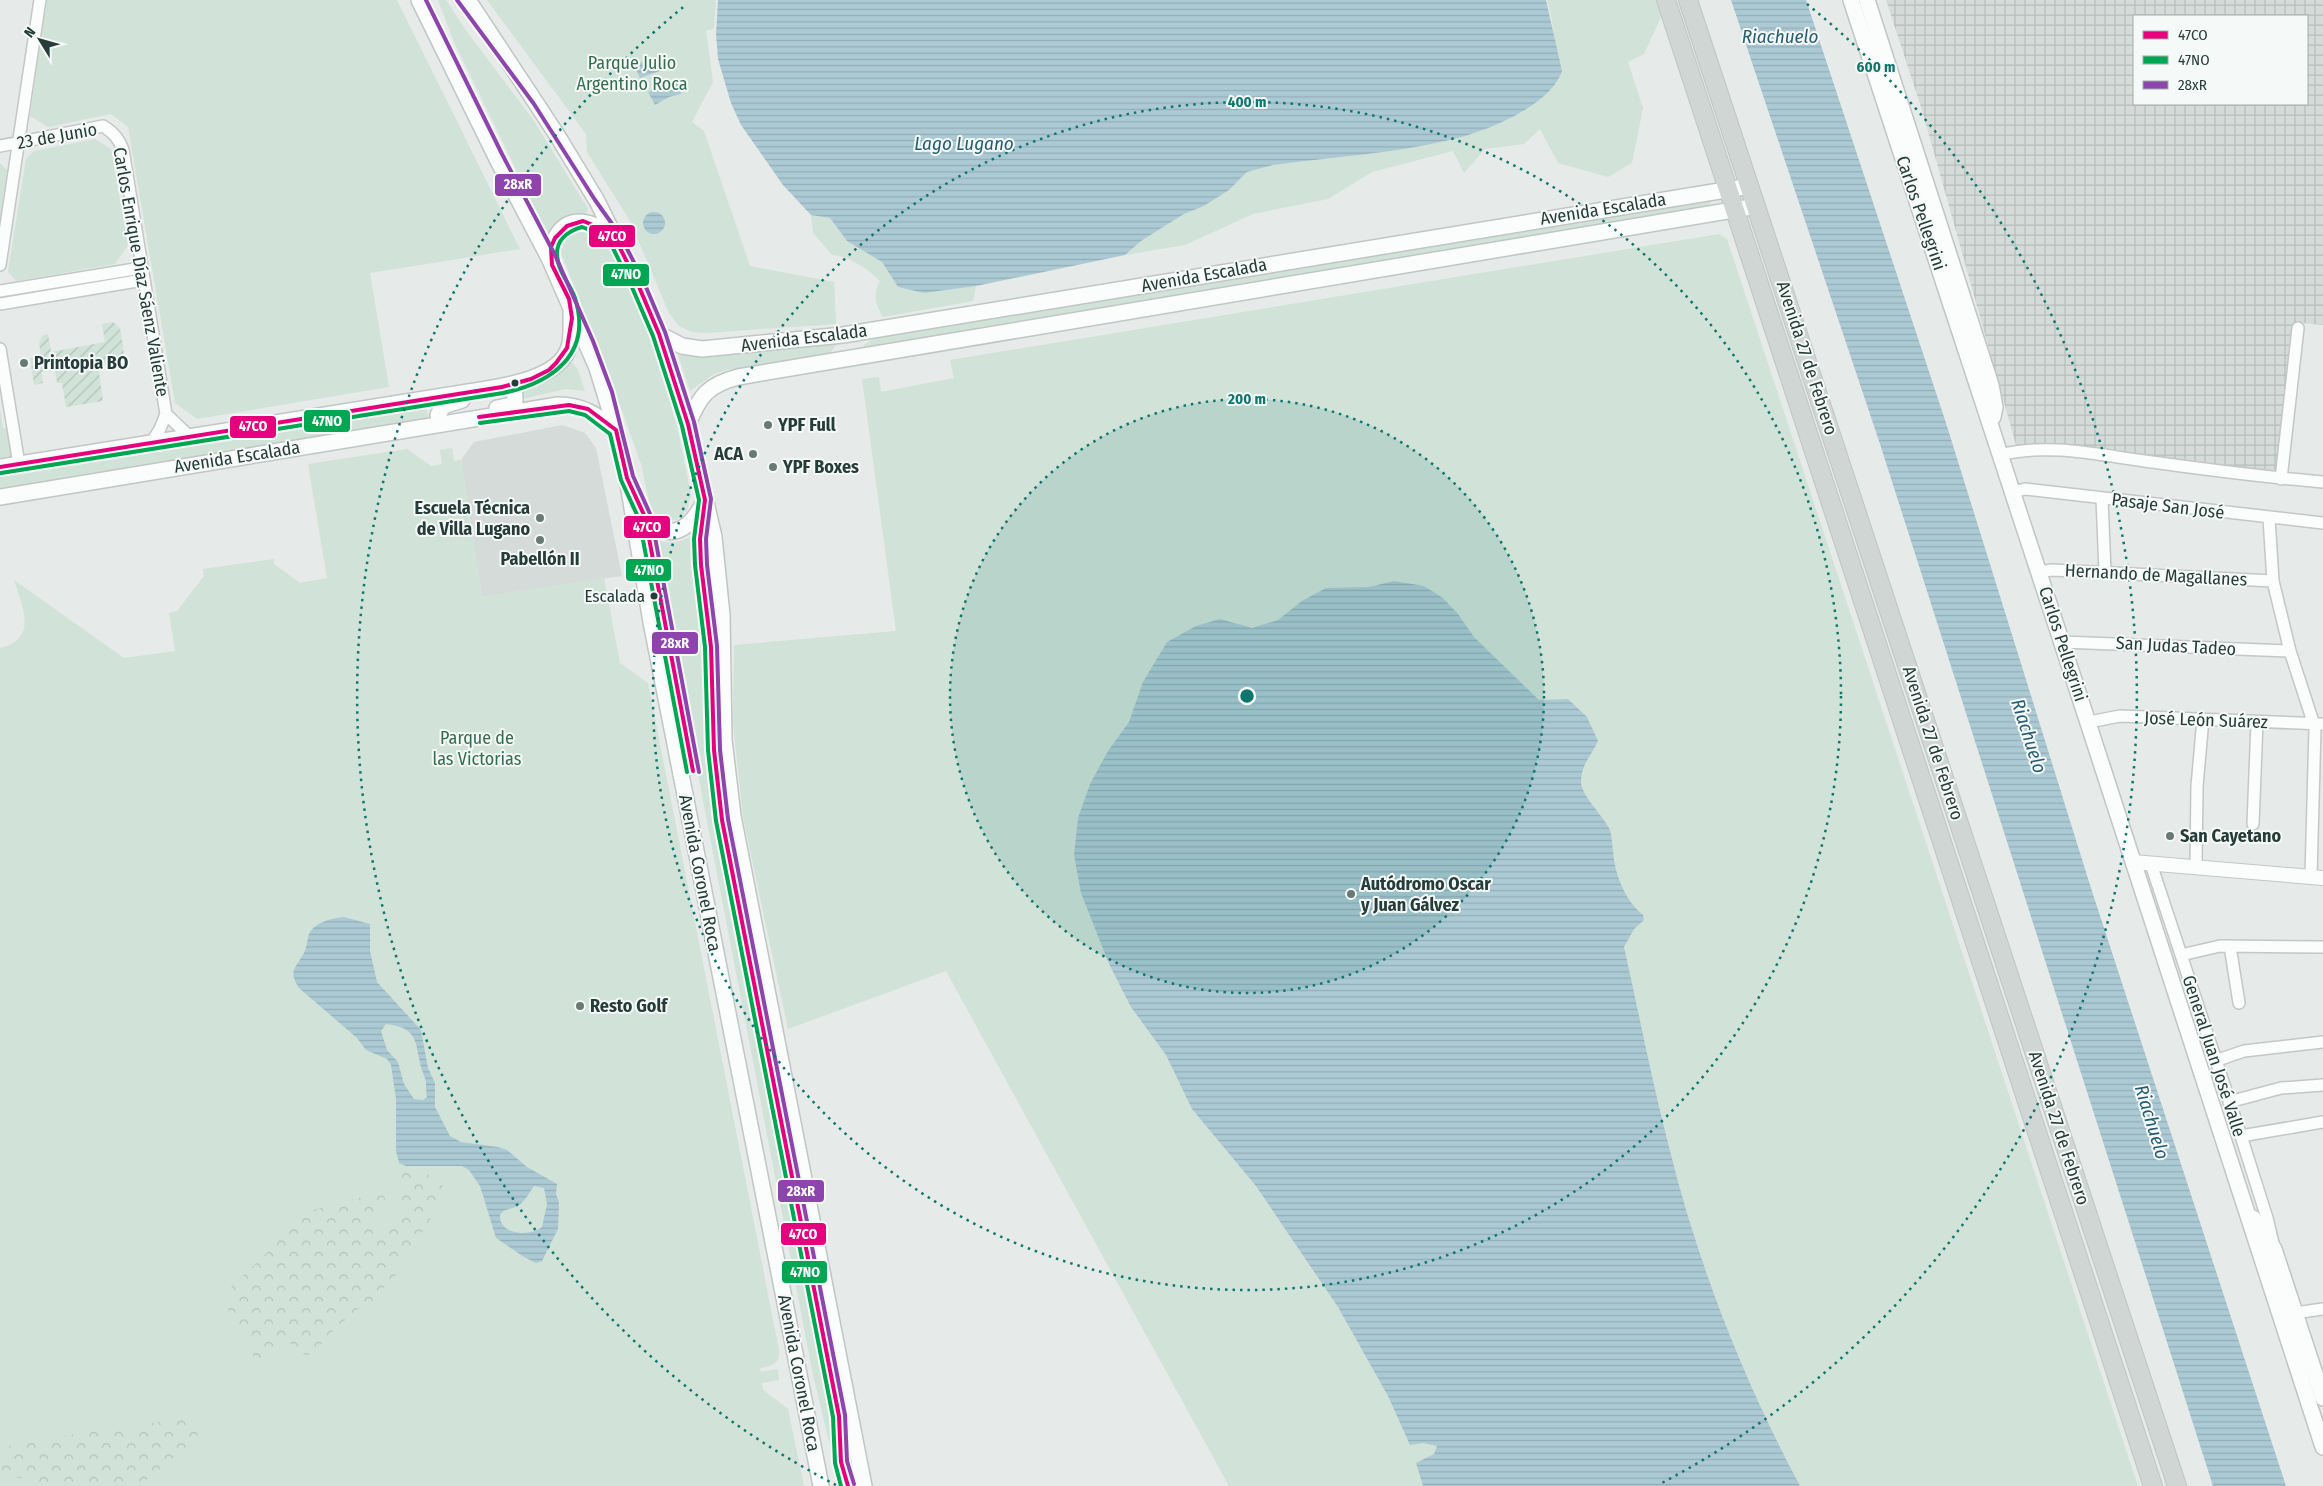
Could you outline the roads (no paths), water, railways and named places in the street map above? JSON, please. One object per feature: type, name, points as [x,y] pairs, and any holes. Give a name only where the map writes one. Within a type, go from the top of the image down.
[{"type":"main road","name":"Avenida Coronel Roca","points":[[420,0],[496,157],[549,258],[596,368],[616,430],[627,478],[651,622],[821,1486]]},
{"type":"main road","points":[[468,0],[578,168],[638,282],[659,334],[688,424],[714,537],[720,584],[724,740],[733,816],[864,1486]]},
{"type":"main road","name":"Avenida 27 de Febrero","points":[[1666,0],[2153,1486]]},
{"type":"main road","name":"Avenida 27 de Febrero","points":[[1688,0],[2177,1486]]},
{"type":"main road","name":"Carlos Pellegrini","points":[[1851,0],[2063,642],[2133,862]]},
{"type":"main road","name":"Carlos Pellegrini","points":[[1867,0],[1991,386],[1995,407],[1991,426]]},
{"type":"main road","name":"Avenida Escalada","points":[[659,334],[682,346],[702,349],[843,335],[1750,186]]},
{"type":"main road","name":"Avenida Escalada","points":[[688,424],[694,410],[707,390],[723,381],[846,358],[1757,206]]},
{"type":"main road","points":[[549,258],[552,243],[558,233],[572,223],[583,221],[592,223],[615,238]]},
{"type":"main road","name":"Avenida Escalada","points":[[0,467],[508,385],[541,375],[560,360],[569,348],[571,308]]},
{"type":"main road","points":[[843,335],[846,358]]},
{"type":"main road","points":[[440,424],[440,410],[446,404],[491,395],[508,385],[516,397],[512,405],[470,412],[459,420]]},
{"type":"main road","name":"Avenida Escalada","points":[[0,497],[459,420],[569,405],[588,409],[616,430]]},
{"type":"main road","points":[[627,478],[645,518],[663,532],[681,530],[695,517],[705,500]]},
{"type":"main road","name":"General Juan José Valle","points":[[2133,862],[2323,1447]]},
{"type":"main road","name":"General Juan José Valle","points":[[2244,1204],[2274,1249],[2323,1398]]},
{"type":"street","points":[[0,265],[40,0]]},
{"type":"street","name":"23 de Junio","points":[[0,146],[103,126],[112,132]]},
{"type":"street","name":"Carlos Enrique Díaz Sáenz Valiente","points":[[112,132],[119,140],[122,150],[166,414],[152,442]]},
{"type":"street","points":[[0,291],[141,268]]},
{"type":"street","points":[[0,304],[143,280]]},
{"type":"street","points":[[2281,479],[2298,328]]},
{"type":"street","points":[[0,349],[19,464]]},
{"type":"street","name":"Carlos Enrique Díaz Sáenz Valiente","points":[[166,414],[189,436]]},
{"type":"street","points":[[2000,455],[2029,449],[2094,454],[2281,479],[2323,482]]},
{"type":"street","name":"Pasaje San José","points":[[2013,492],[2026,489],[2323,523]]},
{"type":"street","points":[[2102,498],[2105,572]]},
{"type":"street","points":[[2133,862],[2317,877],[2319,724],[2290,652],[2273,581],[2269,518]]},
{"type":"street","name":"Hernando de Magallanes","points":[[2039,572],[2052,570],[2105,572],[2273,581]]},
{"type":"street","name":"San Judas Tadeo","points":[[2063,642],[2290,652]]},
{"type":"street","name":"José León Suárez","points":[[2089,722],[2120,716],[2319,724]]},
{"type":"street","points":[[2196,867],[2197,786],[2203,719]]},
{"type":"street","points":[[2253,824],[2257,722]]},
{"type":"street","name":"General Juan José Valle","points":[[2150,864],[2241,1136],[2267,1218],[2274,1249]]},
{"type":"street","points":[[2230,946],[2239,1003]]},
{"type":"street","points":[[2181,954],[2208,947],[2323,946]]},
{"type":"street","points":[[2215,1061],[2244,1051],[2323,1042]]},
{"type":"street","points":[[2229,1102],[2281,1088],[2323,1085]]},
{"type":"street","points":[[2241,1136],[2323,1122]]},
{"type":"street","points":[[2295,1313],[2323,1308]]},
{"type":"water","name":"Lago Lugano","points":[[718,0],[1546,0],[1562,71],[1555,84],[1544,96],[1514,116],[1479,131],[1406,149],[1273,165],[1247,172],[1229,190],[1204,206],[1184,214],[1141,241],[1125,255],[976,286],[924,293],[898,287],[882,262],[847,241],[830,218],[811,215],[783,185],[741,125],[731,103],[718,59],[716,34]]},
{"type":"water","name":"Riachuelo","points":[[1731,0],[1806,0],[1946,423],[2090,885],[2286,1486],[2213,1486],[1880,444]]},
{"type":"water","points":[[661,55],[668,60],[668,68],[640,78],[634,65]]},
{"type":"water","points":[[675,82],[682,86],[681,94],[669,97],[655,105],[648,92]]},
{"type":"water","points":[[650,212],[658,212],[665,219],[665,227],[658,234],[650,234],[643,227],[643,219]]},
{"type":"water","points":[[1394,581],[1424,586],[1443,598],[1458,614],[1474,637],[1539,700],[1568,699],[1587,717],[1598,741],[1587,761],[1581,776],[1581,782],[1588,799],[1609,828],[1618,878],[1631,902],[1643,915],[1644,920],[1634,929],[1624,947],[1669,1147],[1694,1235],[1724,1321],[1779,1446],[1800,1486],[1423,1486],[1416,1463],[1434,1454],[1437,1446],[1423,1443],[1410,1445],[1388,1396],[1338,1307],[1256,1186],[1192,1109],[1166,1055],[1131,1007],[1109,964],[1081,893],[1074,855],[1078,818],[1090,784],[1108,751],[1129,722],[1143,682],[1167,642],[1196,626],[1220,619],[1252,628],[1278,620],[1302,601],[1326,588],[1369,587]]},
{"type":"water","points":[[344,917],[370,924],[370,951],[377,982],[421,1030],[428,1068],[435,1083],[435,1107],[450,1136],[461,1142],[507,1150],[527,1167],[557,1184],[556,1194],[559,1202],[558,1229],[542,1261],[536,1263],[524,1257],[496,1238],[480,1186],[469,1170],[462,1166],[406,1166],[399,1163],[396,1151],[396,1099],[391,1065],[387,1059],[366,1050],[357,1038],[299,988],[293,974],[306,948],[309,934],[315,926],[324,921]],"holes":[[[386,1024],[403,1028],[409,1032],[415,1041],[426,1082],[427,1097],[423,1100],[414,1099],[404,1084],[398,1062],[387,1050],[381,1031]],[[534,1186],[544,1188],[547,1204],[542,1227],[524,1233],[505,1227],[501,1222],[501,1214],[519,1205]]]},
{"type":"place","name":"Printopia BO","points":[[24,363]]},
{"type":"place","name":"YPF Full","points":[[768,425]]},
{"type":"place","name":"ACA","points":[[753,454]]},
{"type":"place","name":"YPF Boxes","points":[[773,467]]},
{"type":"place","name":"Escuela Técnica de Villa Lugano","points":[[540,518]]},
{"type":"place","name":"Pabellón II","points":[[540,540]]},
{"type":"place","name":"Escalada","points":[[654,596]]},
{"type":"place","name":"San Cayetano","points":[[2170,836]]},
{"type":"place","name":"Autódromo Oscar y Juan Gálvez","points":[[1351,894]]},
{"type":"place","name":"Resto Golf","points":[[580,1006]]},
{"type":"park label","name":"Parque Julio Argentino Roca","points":[[632,73]]},
{"type":"park label","name":"Parque de las Victorias","points":[[477,748]]}]
